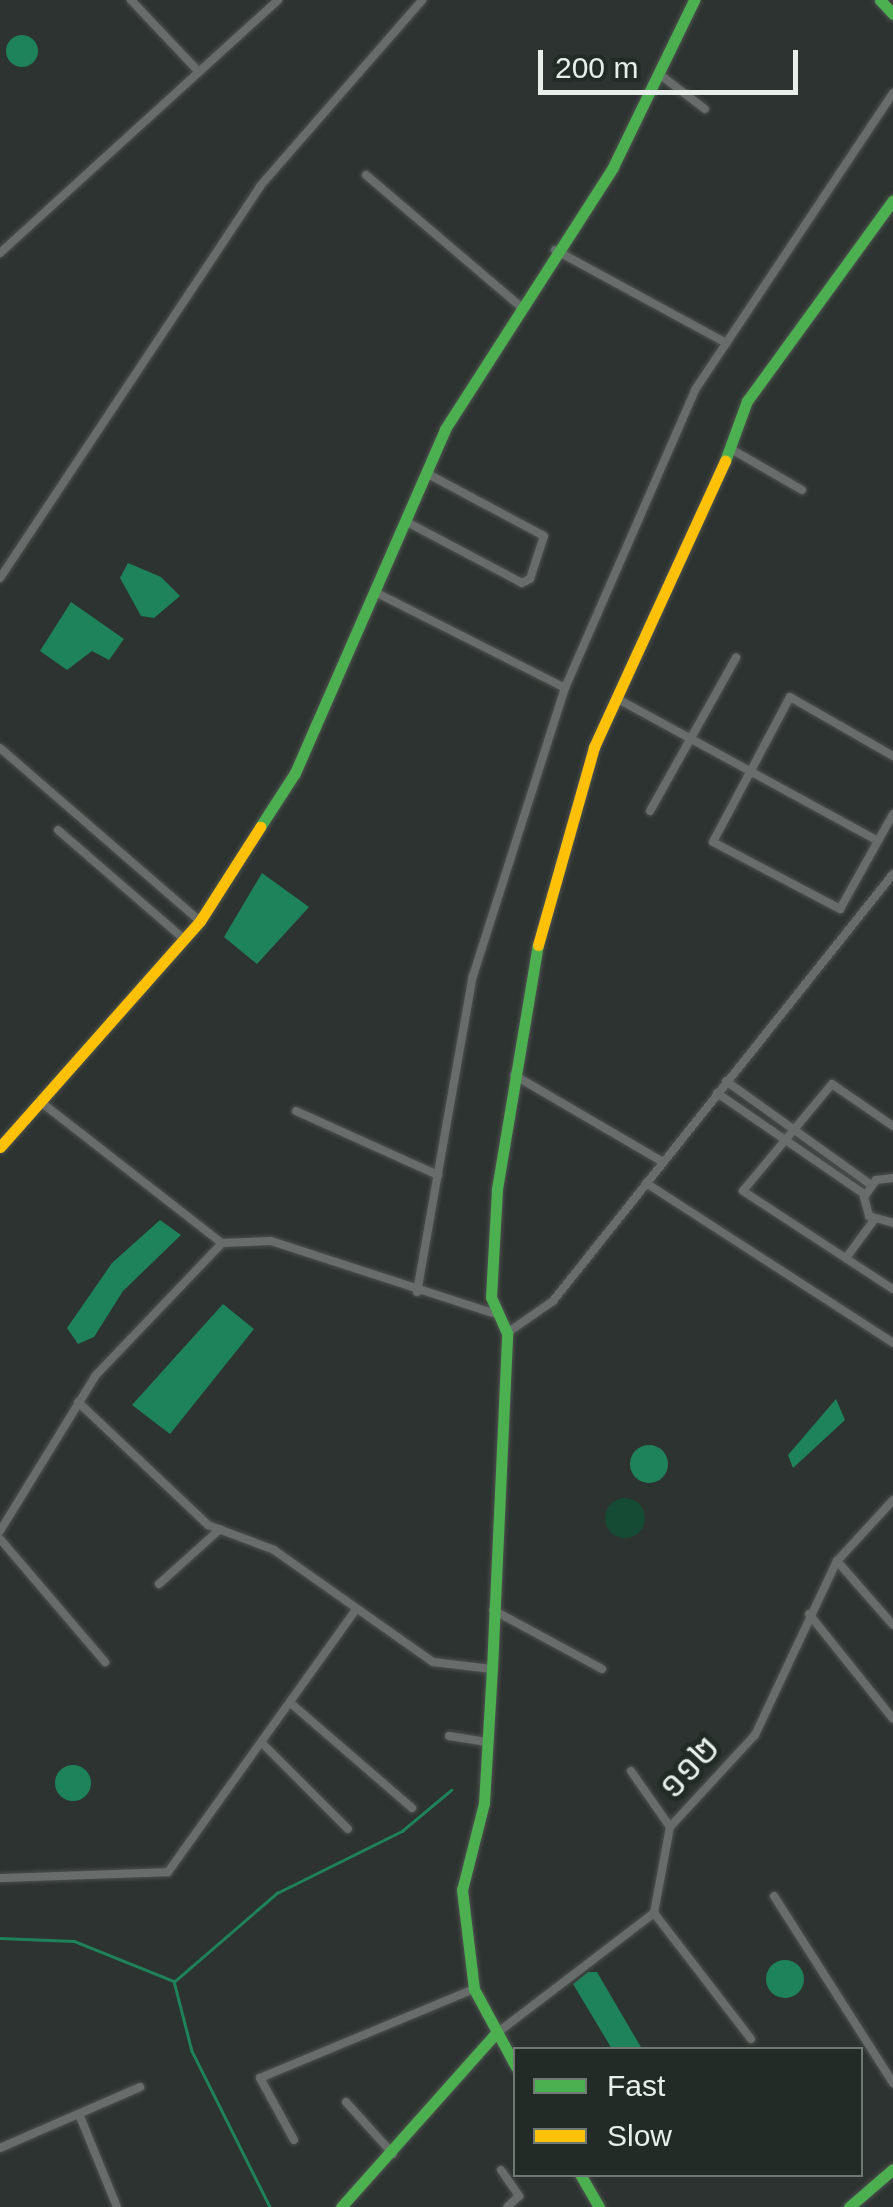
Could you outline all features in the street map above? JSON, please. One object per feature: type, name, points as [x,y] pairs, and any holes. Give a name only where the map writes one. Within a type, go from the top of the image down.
[{"type":"main road","points":[[0,1147],[200,920],[322,722],[426,473],[519,305],[613,166],[654,70],[694,0]]},
{"type":"main road","points":[[880,0],[893,14]]},
{"type":"main road","points":[[513,2062],[474,1989],[462,1890],[487,1742],[492,1669],[507,1333],[493,1313],[514,1075],[558,860],[616,698],[760,380],[893,200]]},
{"type":"main road","points":[[341,2207],[394,2154],[495,2034]]},
{"type":"main road","points":[[849,2207],[893,2170]]},
{"type":"main road","points":[[582,2177],[599,2207]]},
{"type":"street","points":[[131,0],[199,72]]},
{"type":"street","points":[[0,253],[278,0]]},
{"type":"street","points":[[0,578],[260,186],[422,0]]},
{"type":"street","points":[[654,70],[706,109]]},
{"type":"street","points":[[417,1292],[473,976],[565,688],[675,432],[726,344],[893,93]]},
{"type":"street","points":[[366,176],[519,305]]},
{"type":"street","points":[[555,250],[726,344]]},
{"type":"street","points":[[731,449],[802,490]]},
{"type":"street","points":[[405,520],[522,583],[530,579],[544,536],[426,473]]},
{"type":"street","points":[[375,592],[565,688]]},
{"type":"street","points":[[650,811],[736,658]]},
{"type":"street","points":[[893,756],[790,697],[713,842],[840,909],[893,814]]},
{"type":"street","points":[[616,698],[878,841]]},
{"type":"street","points":[[0,748],[200,920]]},
{"type":"street","points":[[58,830],[184,939]]},
{"type":"street","points":[[507,1333],[553,1300],[893,874]]},
{"type":"street","points":[[514,1075],[662,1162]]},
{"type":"street","points":[[726,1082],[870,1184]]},
{"type":"street","points":[[893,1126],[832,1084],[744,1192],[893,1288]]},
{"type":"street","points":[[717,1093],[864,1194],[874,1220]]},
{"type":"street","points":[[42,1103],[222,1243],[271,1242],[417,1292],[493,1313]]},
{"type":"street","points":[[296,1111],[438,1175]]},
{"type":"street","points":[[864,1194],[870,1184],[893,1178]]},
{"type":"street","points":[[646,1183],[893,1342]]},
{"type":"street","points":[[846,1258],[874,1220]]},
{"type":"street","points":[[874,1220],[893,1222]]},
{"type":"street","points":[[0,1531],[78,1402],[140,1321],[222,1243]]},
{"type":"street","points":[[78,1402],[220,1529],[274,1550],[355,1611],[433,1662],[492,1669]]},
{"type":"street","name":"១១២","points":[[654,1913],[670,1827],[755,1735],[837,1561],[893,1500]]},
{"type":"street","points":[[159,1584],[220,1529]]},
{"type":"street","points":[[0,1539],[105,1662]]},
{"type":"street","points":[[837,1561],[893,1624]]},
{"type":"street","points":[[494,1610],[602,1669]]},
{"type":"street","points":[[0,1878],[168,1872],[294,1706],[317,1655],[355,1611]]},
{"type":"street","points":[[809,1614],[893,1719]]},
{"type":"street","points":[[294,1706],[412,1808]]},
{"type":"street","points":[[449,1736],[487,1742]]},
{"type":"street","points":[[263,1744],[348,1828]]},
{"type":"street","points":[[631,1772],[670,1827]]},
{"type":"street","points":[[774,1896],[893,2083]]},
{"type":"street","points":[[495,2034],[654,1913],[751,2039]]},
{"type":"street","points":[[294,2140],[260,2078],[474,1989]]},
{"type":"street","points":[[0,2148],[140,2087]]},
{"type":"street","points":[[346,2102],[394,2154]]},
{"type":"street","points":[[79,2114],[117,2207]]},
{"type":"street","points":[[501,2170],[519,2196],[507,2207]]},
{"type":"shaded area","points":[[22,35],[33,40],[38,51],[33,62],[22,67],[11,62],[6,51],[11,40]]},
{"type":"shaded area","points":[[128,563],[161,577],[180,596],[154,618],[141,616],[120,578]]},
{"type":"shaded area","points":[[71,602],[124,639],[109,660],[92,651],[67,670],[40,651]]},
{"type":"shaded area","points":[[262,873],[309,907],[257,964],[224,937]]},
{"type":"shaded area","points":[[160,1220],[181,1235],[123,1291],[94,1337],[78,1344],[67,1328],[112,1263]]},
{"type":"shaded area","points":[[223,1304],[254,1329],[170,1434],[132,1405]]},
{"type":"shaded area","points":[[836,1399],[845,1420],[793,1468],[788,1455]]},
{"type":"shaded area","points":[[649,1445],[663,1450],[668,1464],[663,1478],[649,1483],[635,1478],[630,1464],[635,1450]]},
{"type":"shaded area","points":[[625,1498],[639,1504],[645,1518],[639,1532],[625,1538],[611,1532],[605,1518],[611,1504]]},
{"type":"shaded area","points":[[73,1765],[86,1770],[91,1783],[86,1796],[73,1801],[60,1796],[55,1783],[60,1770]]},
{"type":"shaded area","points":[[785,1960],[798,1966],[804,1979],[798,1992],[785,1998],[772,1992],[766,1979],[772,1966]]},
{"type":"shaded area","points":[[588,1972],[597,1972],[641,2047],[611,2047],[573,1984]]},
{"type":"waterway","points":[[175,1981],[277,1893],[402,1831],[451,1790]]},
{"type":"waterway","points":[[0,1938],[74,1941],[174,1981],[192,2051],[270,2207]]},
{"type":"traffic: fast","points":[[260,827],[295,773],[445,429],[613,167],[694,0]]},
{"type":"traffic: fast","points":[[880,0],[893,14]]},
{"type":"traffic: fast","points":[[725,461],[747,401],[893,200]]},
{"type":"traffic: fast","points":[[513,2061],[474,1989],[462,1890],[484,1803],[492,1669],[507,1333],[491,1297],[497,1189],[538,945]]},
{"type":"traffic: fast","points":[[341,2207],[495,2034]]},
{"type":"traffic: fast","points":[[849,2207],[893,2169]]},
{"type":"traffic: fast","points":[[582,2177],[599,2207]]},
{"type":"traffic: slow","points":[[538,945],[594,747],[725,461]]},
{"type":"traffic: slow","points":[[0,1147],[200,921],[260,827]]}]
